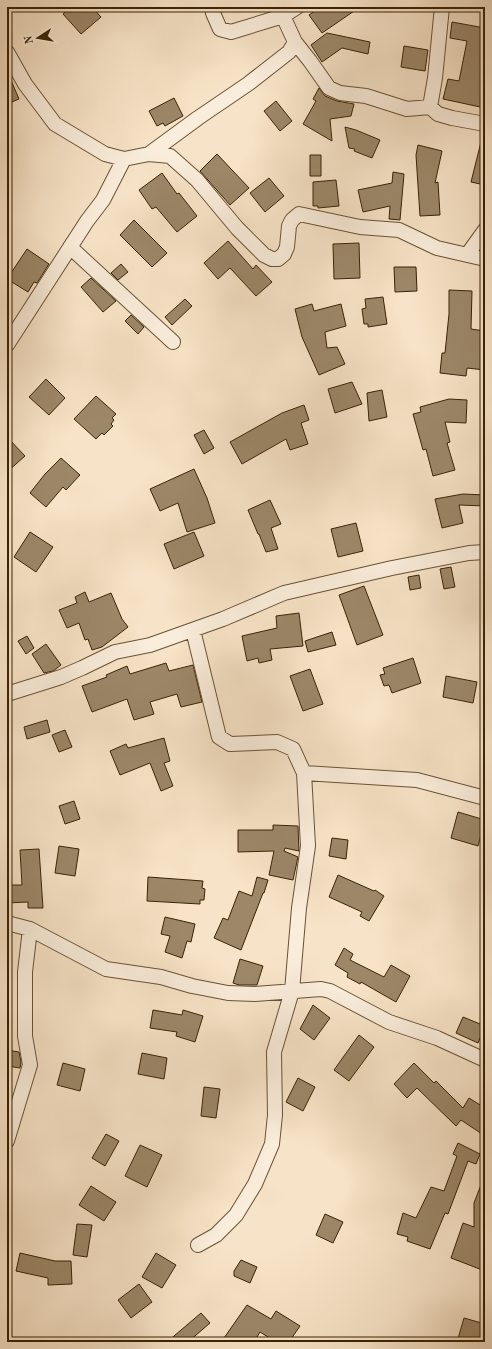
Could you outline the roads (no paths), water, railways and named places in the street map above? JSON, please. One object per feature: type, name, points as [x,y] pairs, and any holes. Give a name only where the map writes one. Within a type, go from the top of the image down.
[{"type":"street","points":[[213,7],[213,12],[220,29],[231,32],[283,16],[297,7]]},
{"type":"street","points":[[430,107],[435,78],[442,7]]},
{"type":"street","points":[[283,16],[295,42],[310,60],[329,88],[340,93],[366,96],[407,109],[430,107],[438,114],[485,124]]},
{"type":"street","points":[[149,154],[248,84],[289,52],[295,42]]},
{"type":"street","points":[[7,52],[25,84],[55,124],[106,154],[124,159],[149,154],[170,156],[197,180],[237,228],[264,255],[272,259],[278,259],[284,254],[287,247],[289,226],[292,220],[299,214],[360,227],[399,230],[437,248],[485,259]]},
{"type":"street","points":[[7,345],[87,221],[103,200],[124,159]]},
{"type":"street","points":[[468,255],[485,230]]},
{"type":"street","points":[[70,247],[173,342]]},
{"type":"street","points":[[7,694],[61,677],[115,652],[150,645],[193,630],[284,593],[392,568],[469,553],[485,552]]},
{"type":"street","points":[[193,630],[219,737],[230,744],[277,742],[293,749],[304,773],[308,846],[298,908],[292,991],[274,1052],[275,1115],[272,1144],[255,1184],[236,1215],[216,1235],[198,1245]]},
{"type":"street","points":[[304,773],[416,780],[485,798]]},
{"type":"street","points":[[7,923],[30,929],[106,969],[160,976],[192,986],[228,993],[255,994],[321,989],[330,991],[389,1022],[437,1038],[485,1060]]},
{"type":"street","points":[[7,1141],[30,1065],[25,1036],[24,972],[30,929]]}]
